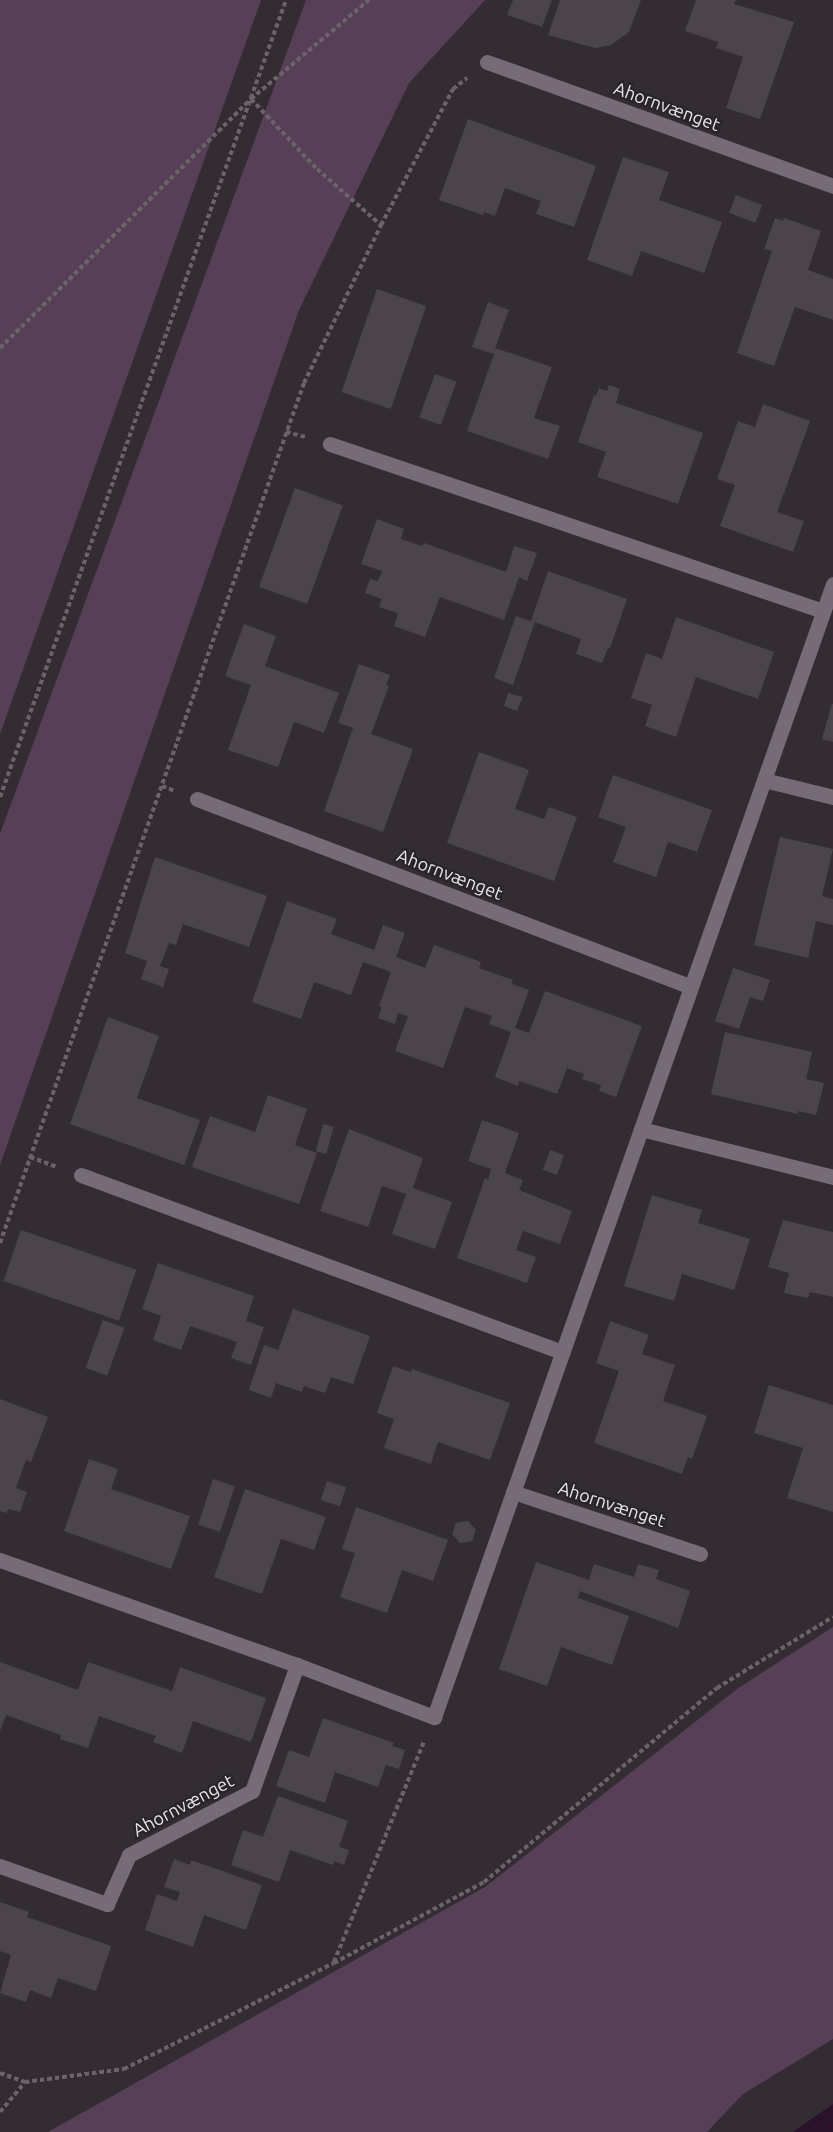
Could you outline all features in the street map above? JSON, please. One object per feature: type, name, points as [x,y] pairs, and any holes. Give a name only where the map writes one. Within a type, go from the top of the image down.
[{"type":"street","name":"Ahornvænget","points":[[487,62],[833,186]]},
{"type":"street","points":[[330,444],[823,611]]},
{"type":"street","points":[[0,1560],[297,1665],[434,1717],[689,986],[833,584]]},
{"type":"street","points":[[764,780],[833,796]]},
{"type":"street","name":"Ahornvænget","points":[[197,799],[689,986]]},
{"type":"street","points":[[640,1130],[833,1177]]},
{"type":"street","points":[[81,1175],[562,1352]]},
{"type":"street","name":"Ahornvænget","points":[[513,1492],[700,1554]]},
{"type":"street","name":"Ahornvænget","points":[[0,1866],[107,1904],[129,1855],[252,1791],[297,1665]]},
{"type":"path","points":[[0,797],[286,0]]},
{"type":"path","points":[[0,348],[251,99],[369,0]]},
{"type":"path","points":[[0,1243],[304,383],[381,225],[453,89],[487,62]]},
{"type":"path","points":[[251,99],[317,169],[381,225]]},
{"type":"path","points":[[0,2073],[25,2082],[124,2070],[334,1963],[484,1882],[717,1688],[833,1617]]},
{"type":"path","points":[[334,1963],[434,1717]]},
{"type":"path","points":[[0,2112],[25,2082]]},
{"type":"shaded area","points":[[0,0],[261,0],[0,734]]},
{"type":"shaded area","points":[[306,0],[485,0],[409,83],[299,310],[0,1165],[0,834]]},
{"type":"shaded area","points":[[833,1627],[833,2039],[743,2094],[707,2132],[48,2132],[485,1887],[737,1689]]},
{"type":"shaded area","points":[[833,2104],[833,2132],[793,2132]]},
{"type":"building","points":[[513,0],[552,0],[542,27],[507,15]]},
{"type":"building","points":[[560,0],[641,0],[629,32],[611,45],[595,48],[548,35]]},
{"type":"building","points":[[696,0],[736,0],[734,4],[794,22],[760,119],[726,108],[743,57],[716,48],[718,42],[685,31]]},
{"type":"building","points":[[468,119],[596,166],[574,227],[536,214],[541,201],[505,188],[495,216],[484,212],[483,215],[439,200]]},
{"type":"building","points":[[623,157],[669,172],[659,200],[722,222],[704,273],[641,251],[632,276],[587,260]]},
{"type":"building","points":[[736,195],[762,205],[755,223],[729,213]]},
{"type":"building","points":[[775,218],[783,221],[784,218],[821,231],[808,270],[833,279],[833,320],[795,307],[774,366],[737,353],[772,251],[764,249]]},
{"type":"building","points":[[377,289],[426,306],[391,409],[342,392]]},
{"type":"building","points":[[488,302],[509,310],[495,348],[552,367],[534,418],[560,426],[548,459],[467,431],[494,354],[472,347]]},
{"type":"building","points":[[435,374],[457,382],[441,425],[419,417]]},
{"type":"building","points":[[609,385],[620,389],[616,403],[703,433],[678,504],[597,477],[606,452],[578,442],[594,395],[596,396],[599,388],[607,391]]},
{"type":"building","points":[[763,404],[810,421],[777,512],[804,521],[793,552],[720,526],[735,485],[717,479],[738,421],[755,427]]},
{"type":"building","points":[[295,488],[343,505],[307,604],[259,587]]},
{"type":"building","points":[[377,519],[404,529],[401,539],[422,546],[424,543],[506,572],[514,546],[537,553],[527,581],[519,577],[504,620],[440,597],[425,637],[394,626],[398,613],[379,607],[382,599],[365,593],[370,579],[378,581],[382,571],[361,564]]},
{"type":"building","points":[[548,571],[627,599],[610,648],[602,663],[576,654],[581,639],[535,622],[513,685],[494,678],[516,616],[531,621]]},
{"type":"building","points":[[676,617],[774,652],[758,699],[696,677],[676,737],[645,726],[652,705],[631,698],[646,653],[662,659]]},
{"type":"building","points":[[244,624],[276,636],[265,666],[339,693],[324,733],[294,722],[278,767],[228,750],[251,685],[225,676]]},
{"type":"building","points":[[359,664],[390,675],[386,685],[389,686],[371,734],[413,749],[383,832],[324,811],[353,728],[338,723]]},
{"type":"building","points":[[508,693],[523,697],[517,711],[504,706]]},
{"type":"building","points":[[833,704],[833,742],[822,739]]},
{"type":"building","points":[[479,752],[529,770],[515,809],[544,819],[549,807],[577,817],[554,881],[447,843]]},
{"type":"building","points":[[613,775],[712,810],[697,852],[668,842],[656,877],[613,862],[626,827],[598,817]]},
{"type":"building","points":[[780,837],[833,849],[822,896],[833,899],[833,925],[816,921],[808,958],[754,945]]},
{"type":"building","points":[[155,857],[267,896],[249,947],[183,924],[176,945],[169,943],[160,966],[169,969],[163,987],[141,979],[147,961],[125,953]]},
{"type":"building","points":[[287,901],[337,919],[331,934],[374,950],[383,925],[405,933],[396,957],[425,968],[434,945],[481,962],[479,968],[513,980],[512,984],[529,990],[515,1028],[529,1033],[545,991],[642,1026],[616,1097],[599,1091],[601,1085],[582,1079],[584,1074],[567,1068],[557,1094],[519,1081],[518,1086],[495,1077],[511,1032],[489,1024],[492,1016],[465,1007],[443,1068],[395,1051],[408,1016],[398,1013],[395,1024],[378,1018],[382,1007],[379,1006],[391,972],[363,962],[351,995],[314,982],[301,1019],[252,1002]]},
{"type":"building","points":[[733,968],[770,980],[763,1001],[750,997],[739,1029],[715,1021]]},
{"type":"building","points":[[108,1017],[159,1036],[137,1098],[200,1120],[184,1165],[70,1124]]},
{"type":"building","points":[[725,1032],[812,1052],[806,1079],[824,1083],[816,1115],[798,1111],[798,1114],[711,1094]]},
{"type":"building","points":[[268,1095],[307,1109],[295,1145],[317,1153],[299,1204],[192,1167],[210,1116],[255,1132]]},
{"type":"building","points":[[482,1120],[519,1133],[505,1173],[523,1180],[519,1190],[572,1211],[560,1244],[523,1231],[516,1250],[536,1257],[527,1283],[457,1258],[485,1178],[488,1180],[491,1169],[468,1161]]},
{"type":"building","points":[[323,1124],[334,1127],[326,1154],[316,1151]]},
{"type":"building","points":[[349,1129],[423,1158],[413,1188],[452,1202],[435,1249],[392,1234],[406,1194],[382,1186],[368,1227],[320,1211]]},
{"type":"building","points":[[550,1150],[564,1155],[557,1175],[543,1170]]},
{"type":"building","points":[[652,1195],[702,1210],[698,1223],[750,1239],[734,1290],[682,1274],[674,1301],[624,1286]]},
{"type":"building","points":[[783,1220],[833,1232],[833,1297],[810,1292],[808,1298],[784,1293],[789,1273],[768,1267]]},
{"type":"building","points":[[21,1230],[136,1270],[119,1321],[3,1281]]},
{"type":"building","points":[[158,1263],[254,1296],[246,1321],[264,1327],[251,1365],[231,1358],[237,1342],[190,1326],[181,1350],[153,1340],[161,1316],[142,1309]]},
{"type":"building","points":[[293,1309],[370,1336],[353,1384],[331,1377],[325,1393],[304,1386],[302,1392],[276,1383],[271,1398],[249,1390],[264,1345],[278,1350]]},
{"type":"building","points":[[103,1320],[125,1328],[107,1376],[86,1368]]},
{"type":"building","points":[[610,1321],[649,1335],[642,1354],[675,1365],[663,1401],[707,1416],[692,1459],[688,1457],[682,1474],[594,1443],[619,1371],[596,1363]]},
{"type":"building","points":[[393,1366],[411,1372],[412,1369],[510,1403],[490,1460],[438,1442],[431,1464],[384,1448],[394,1419],[377,1413]]},
{"type":"building","points":[[769,1385],[833,1405],[833,1512],[787,1498],[803,1448],[754,1433]]},
{"type":"building","points":[[0,1399],[48,1417],[31,1462],[26,1460],[16,1488],[27,1492],[20,1512],[8,1509],[7,1513],[0,1511]]},
{"type":"building","points":[[89,1459],[118,1469],[111,1489],[190,1516],[171,1569],[64,1531]]},
{"type":"building","points":[[213,1479],[235,1486],[220,1532],[198,1525]]},
{"type":"building","points":[[327,1481],[346,1487],[340,1506],[321,1500]]},
{"type":"building","points":[[245,1489],[326,1517],[314,1550],[281,1539],[262,1594],[214,1577]]},
{"type":"building","points":[[356,1507],[448,1540],[433,1581],[402,1570],[387,1613],[340,1597],[355,1553],[342,1549]]},
{"type":"building","points":[[468,1521],[476,1530],[472,1541],[460,1543],[452,1534],[456,1523]]},
{"type":"building","points":[[536,1562],[589,1580],[594,1564],[634,1577],[638,1564],[659,1570],[656,1579],[690,1591],[678,1628],[580,1591],[578,1598],[629,1616],[612,1665],[561,1647],[547,1686],[499,1669]]},
{"type":"building","points":[[0,1662],[78,1690],[88,1662],[172,1691],[180,1667],[266,1698],[251,1742],[193,1721],[182,1753],[153,1742],[156,1736],[99,1716],[88,1748],[60,1739],[61,1735],[6,1715],[0,1731]]},
{"type":"building","points":[[323,1718],[394,1743],[392,1746],[405,1750],[399,1769],[386,1765],[378,1787],[335,1772],[325,1803],[276,1786],[289,1750],[309,1757]]},
{"type":"building","points":[[278,1796],[348,1821],[339,1847],[349,1850],[344,1865],[334,1861],[333,1865],[290,1850],[279,1882],[231,1865],[243,1830],[263,1837]]},
{"type":"building","points":[[174,1859],[190,1865],[191,1860],[262,1885],[246,1930],[204,1915],[193,1947],[145,1930],[157,1894],[177,1901],[180,1892],[164,1887]]},
{"type":"building","points":[[0,1902],[29,1912],[27,1917],[111,1946],[96,1991],[58,1978],[51,1998],[30,1990],[26,2002],[0,1993],[11,1955],[0,1951]]}]
